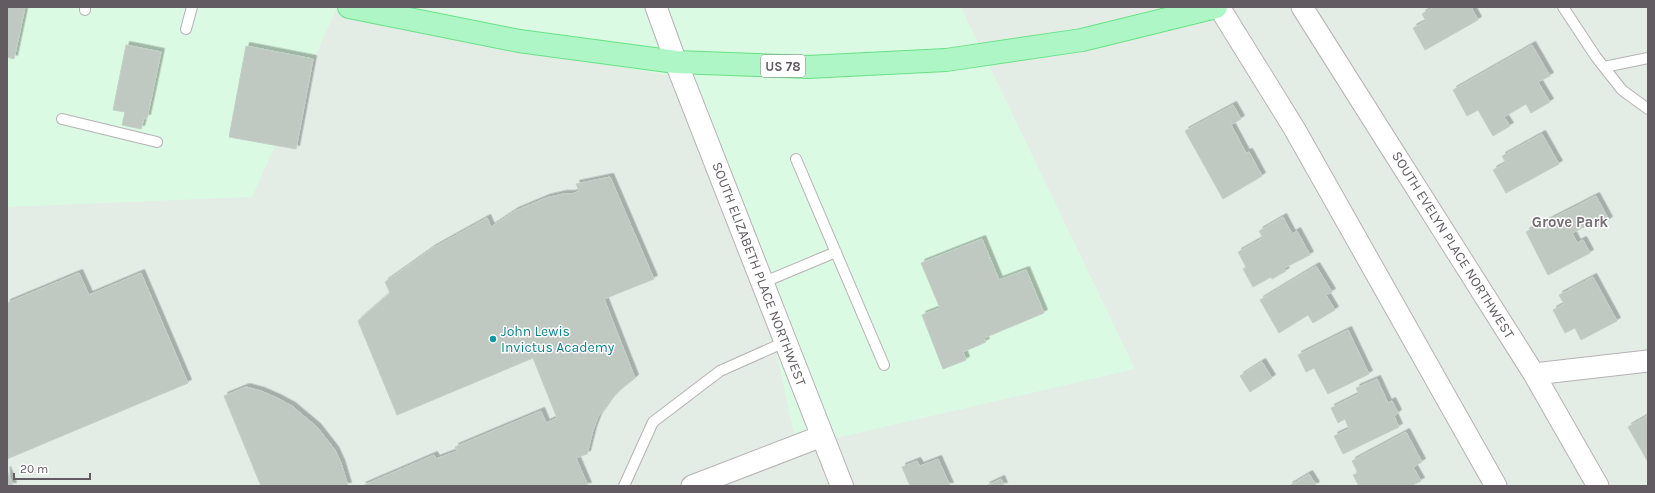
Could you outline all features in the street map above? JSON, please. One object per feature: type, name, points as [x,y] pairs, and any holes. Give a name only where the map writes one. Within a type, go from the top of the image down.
[{"type":"main road","name":"US 78","points":[[349,7],[519,41],[676,62],[808,67],[946,60],[1082,40],[1217,7]]},
{"type":"street","points":[[656,7],[676,62]]},
{"type":"street","points":[[1217,7],[1294,128],[1496,486]]},
{"type":"street","name":"SOUTH EVELYN PLACE NORTHWEST","points":[[1302,7],[1534,374],[1598,486]]},
{"type":"street","name":"SOUTH ELIZABETH PLACE NORTHWEST","points":[[676,62],[842,486]]},
{"type":"street","points":[[1534,374],[1648,361]]},
{"type":"street","points":[[692,486],[822,436]]},
{"type":"lane","points":[[186,29],[192,7]]},
{"type":"lane","points":[[1563,7],[1604,67],[1622,90],[1648,109]]},
{"type":"lane","points":[[1604,67],[1648,58]]},
{"type":"lane","points":[[62,119],[157,142]]},
{"type":"lane","points":[[796,159],[884,365]]},
{"type":"lane","points":[[762,283],[836,252]]},
{"type":"lane","points":[[624,486],[653,422],[720,371],[785,342]]},
{"type":"shaded area","points":[[7,7],[961,7],[1135,369],[797,447],[761,283],[683,78],[454,37],[336,10],[252,197],[7,207]]},
{"type":"building","points":[[7,7],[25,7],[14,59],[7,57]]},
{"type":"building","points":[[1434,7],[1471,7],[1478,20],[1425,50],[1413,28],[1426,21],[1422,14]]},
{"type":"building","points":[[126,45],[161,52],[147,118],[144,118],[141,129],[122,125],[125,112],[113,110]]},
{"type":"building","points":[[1532,45],[1550,76],[1538,82],[1550,102],[1531,113],[1526,104],[1504,117],[1510,126],[1493,136],[1478,110],[1467,116],[1453,90]]},
{"type":"building","points":[[246,46],[313,59],[296,149],[229,137]]},
{"type":"building","points":[[1233,105],[1241,119],[1231,125],[1246,153],[1249,152],[1262,176],[1223,199],[1185,131]]},
{"type":"building","points":[[1542,134],[1559,164],[1506,193],[1493,170],[1506,163],[1502,156]]},
{"type":"building","name":"John Lewis Invictus Academy","points":[[610,177],[654,279],[604,299],[635,378],[610,400],[598,417],[587,454],[576,458],[588,486],[362,486],[434,455],[436,459],[457,451],[455,447],[541,411],[546,423],[557,418],[533,358],[397,415],[358,321],[390,293],[385,282],[433,248],[487,218],[491,227],[515,211],[546,198],[563,194],[572,194],[579,191],[576,184]]},
{"type":"building","points":[[1596,196],[1609,220],[1597,227],[1594,222],[1572,233],[1577,243],[1583,240],[1590,253],[1548,275],[1526,232]]},
{"type":"building","points":[[1283,217],[1292,234],[1297,231],[1310,255],[1284,268],[1286,271],[1272,279],[1271,277],[1253,287],[1243,269],[1246,267],[1238,252],[1263,238],[1259,231]]},
{"type":"building","points":[[982,239],[999,280],[1026,270],[1044,313],[984,338],[986,342],[963,352],[966,360],[943,369],[922,315],[940,308],[921,263]]},
{"type":"building","points":[[1316,266],[1332,292],[1326,295],[1335,310],[1313,323],[1308,315],[1279,333],[1260,300]]},
{"type":"building","points":[[79,273],[89,295],[141,273],[188,383],[7,459],[7,303]]},
{"type":"building","points":[[1593,277],[1617,321],[1581,340],[1575,328],[1565,333],[1553,310],[1564,304],[1559,295]]},
{"type":"building","points":[[1348,330],[1369,374],[1328,394],[1314,368],[1306,372],[1298,355]]},
{"type":"building","points":[[1262,362],[1272,378],[1250,392],[1240,376]]},
{"type":"building","points":[[1377,379],[1388,403],[1392,401],[1398,413],[1394,416],[1399,427],[1343,454],[1334,436],[1349,429],[1345,419],[1338,423],[1331,408],[1359,394],[1356,388]]},
{"type":"building","points":[[246,387],[261,391],[292,406],[317,427],[335,450],[341,463],[348,486],[261,486],[224,396]]},
{"type":"building","points":[[1647,416],[1648,417],[1648,462],[1628,427]]},
{"type":"building","points":[[1406,432],[1422,462],[1413,467],[1421,481],[1411,486],[1359,486],[1353,475],[1358,473],[1352,461]]},
{"type":"building","points":[[938,459],[950,486],[910,486],[902,467],[917,461],[920,466]]},
{"type":"building","points":[[7,470],[13,486],[7,486]]},
{"type":"building","points":[[1309,474],[1316,485],[1315,486],[1289,486]]},
{"type":"building","points":[[1001,479],[1004,486],[986,486]]},
{"type":"place","name":"John Lewis Invictus Academy","points":[[493,339]]},
{"type":"district","name":"Grove Park","points":[[1570,222]]}]
